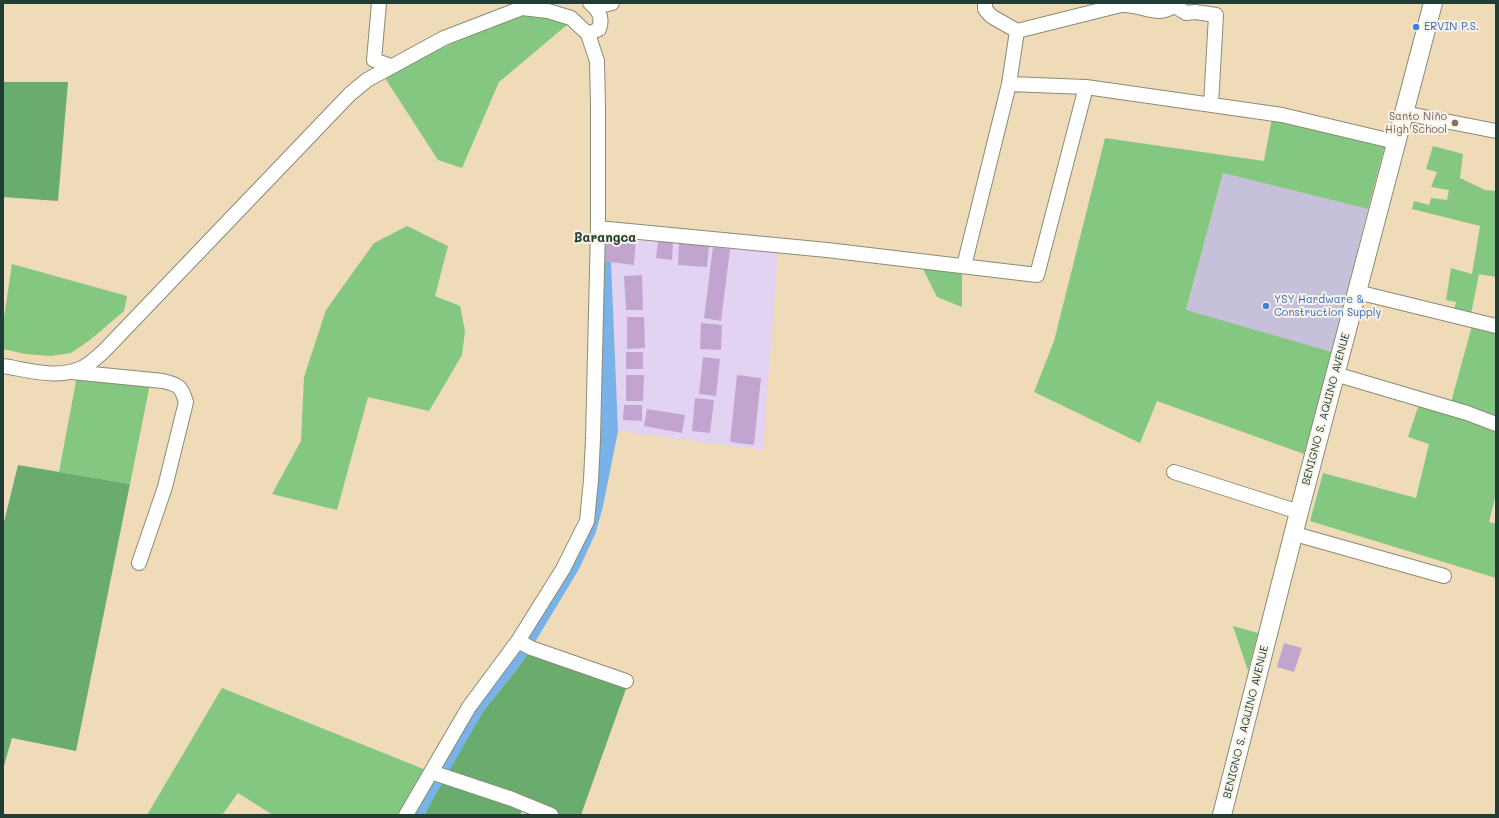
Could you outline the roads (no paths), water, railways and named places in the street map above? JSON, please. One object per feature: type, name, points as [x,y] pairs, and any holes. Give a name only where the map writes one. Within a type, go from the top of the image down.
[{"type":"main road","name":"BENIGNO S. AQUINO AVENUE","points":[[1222,815],[1335,374],[1434,3]]},
{"type":"street","points":[[379,3],[374,60],[391,66]]},
{"type":"street","points":[[592,5],[612,3]]},
{"type":"street","points":[[985,3],[985,9],[991,16],[1017,31],[1122,5],[1131,5],[1159,11],[1175,6],[1186,14],[1195,12],[1216,15],[1211,105]]},
{"type":"street","points":[[588,34],[599,29],[602,23],[601,15],[592,5]]},
{"type":"street","points":[[3,366],[61,374],[83,368],[103,352],[350,94],[367,80],[391,66],[444,38],[522,8],[548,10],[571,18],[588,34],[597,61],[598,228],[594,439],[587,521],[563,569],[503,664],[470,707],[406,815]]},
{"type":"street","points":[[964,266],[1009,84],[1017,31]]},
{"type":"street","points":[[1009,84],[1086,87],[1282,115],[1396,142]]},
{"type":"street","points":[[598,228],[827,250],[1037,275],[1086,87]]},
{"type":"street","points":[[1404,112],[1496,131]]},
{"type":"street","points":[[1357,292],[1496,326]]},
{"type":"street","points":[[71,371],[163,381],[182,389],[186,402],[165,487],[139,563]]},
{"type":"street","points":[[1335,374],[1467,413],[1496,424]]},
{"type":"street","points":[[1174,472],[1299,512]]},
{"type":"street","points":[[1295,534],[1444,576]]},
{"type":"street","points":[[518,641],[531,648],[626,681]]},
{"type":"street","points":[[431,772],[512,799],[550,815]]},
{"type":"water","points":[[612,223],[610,237],[618,431],[603,506],[596,532],[579,569],[529,652],[484,710],[424,815],[412,815],[474,711],[593,519],[603,224]]},
{"type":"place","name":"ERVIN P.S.","points":[[1416,27]]},
{"type":"place","name":"Santo Niño High School","points":[[1455,123]]},
{"type":"place","name":"YSY Hardware & Construction Supply","points":[[1266,306]]},
{"type":"district","name":"Barangca","points":[[605,238]]}]
